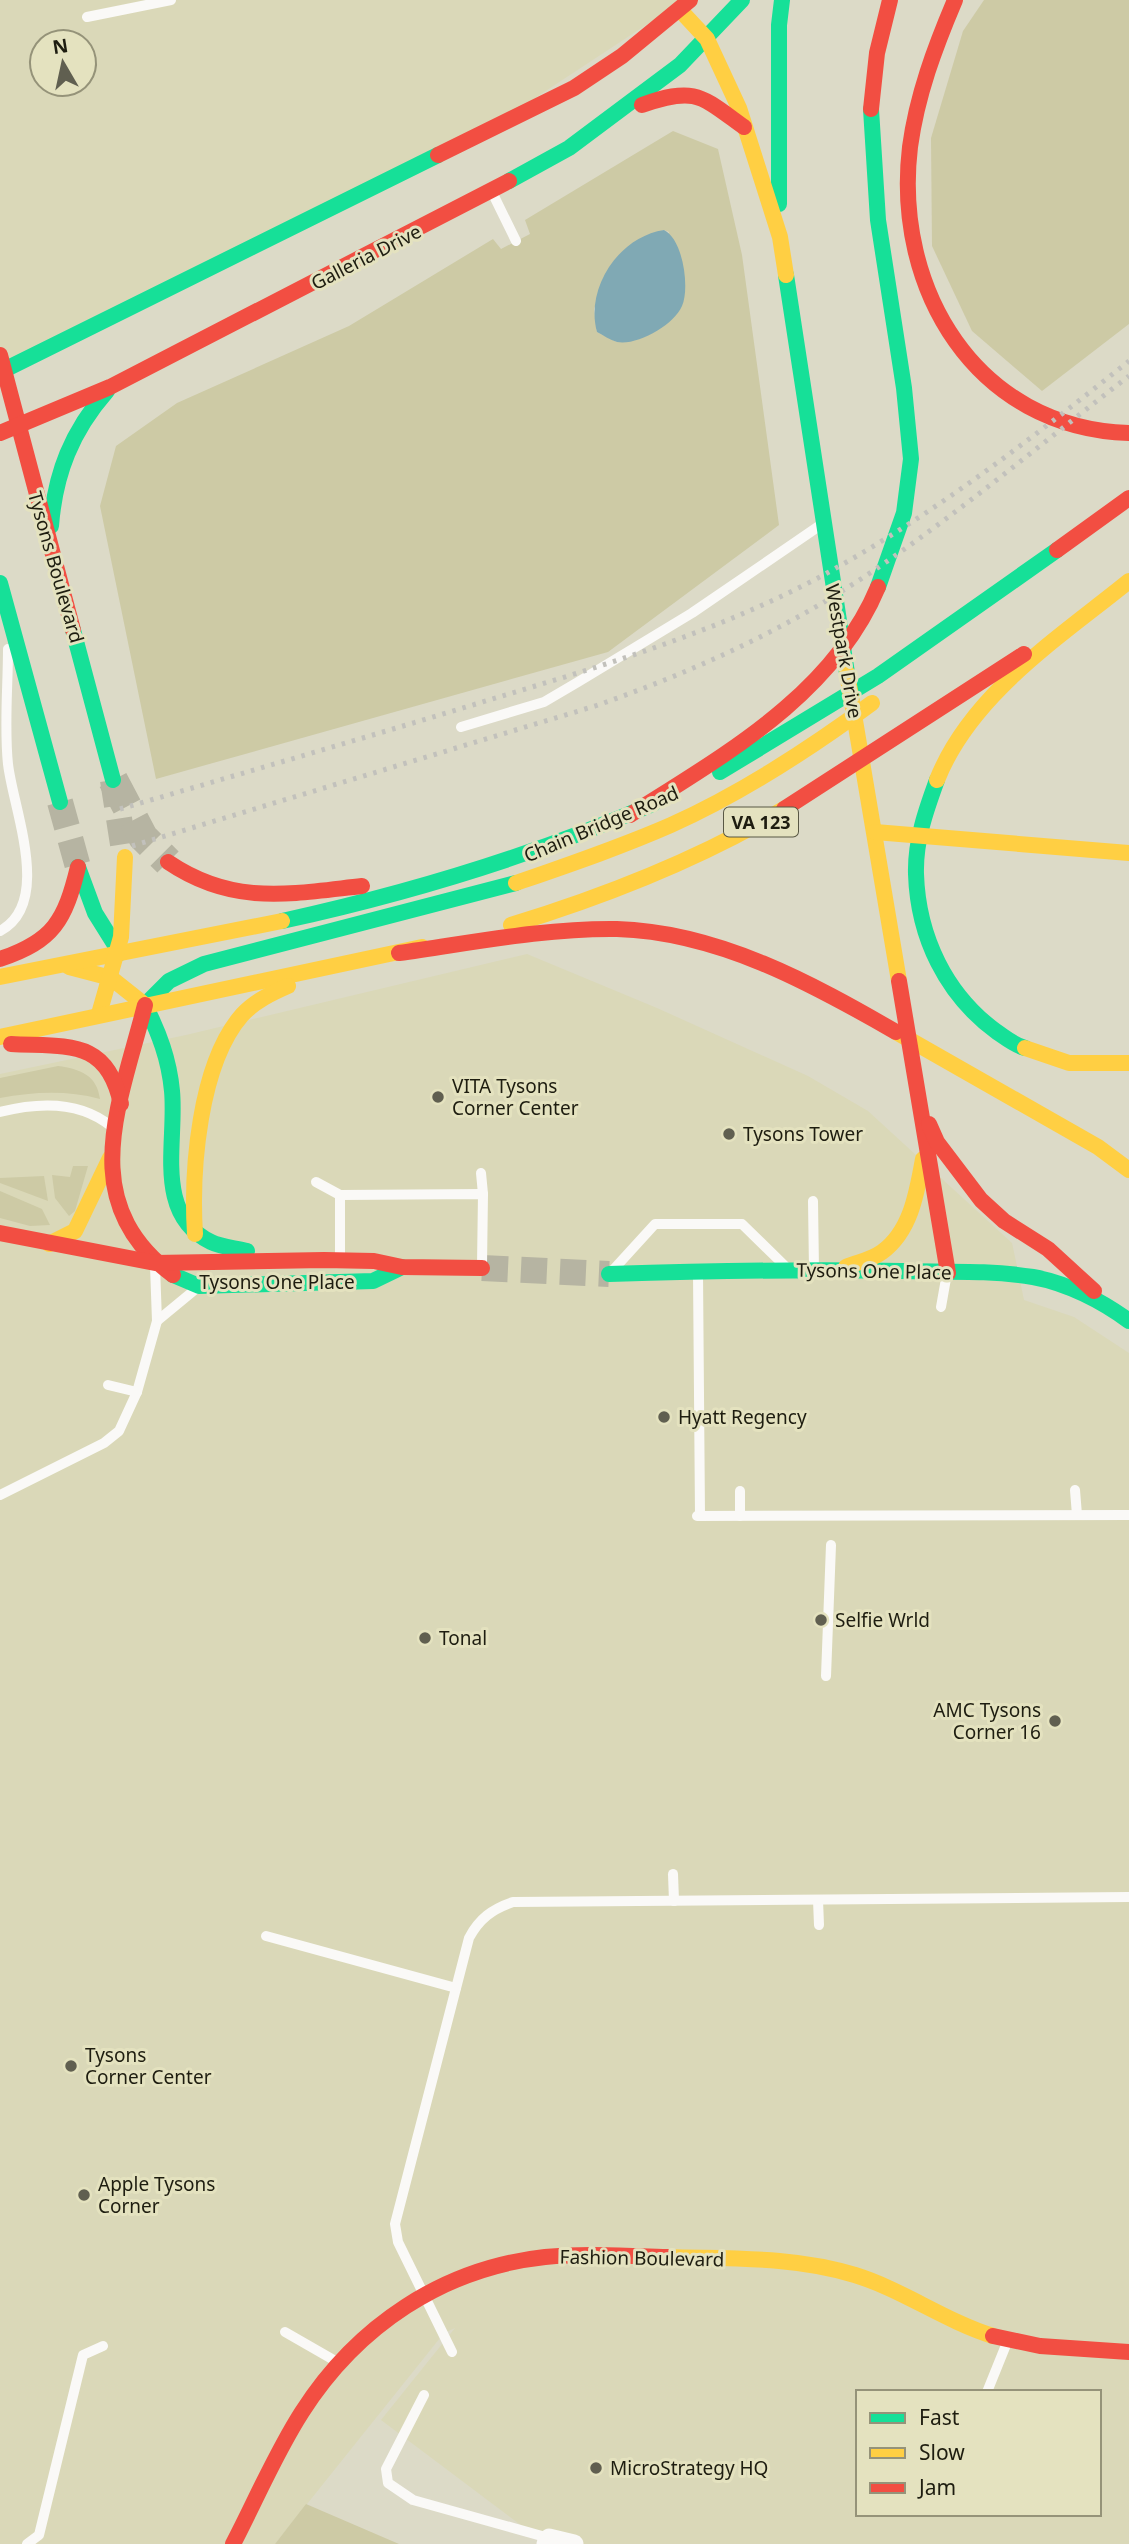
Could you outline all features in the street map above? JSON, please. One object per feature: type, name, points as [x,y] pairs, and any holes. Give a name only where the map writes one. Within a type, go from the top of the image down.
[{"type":"main road","points":[[707,39],[743,0]]},
{"type":"main road","points":[[780,237],[778,58],[782,0]]},
{"type":"main road","points":[[630,815],[737,746],[823,675],[855,634],[882,586],[905,518],[912,479],[907,407],[871,148],[875,56],[890,0]]},
{"type":"main road","points":[[954,0],[933,48],[923,80],[910,144],[908,205],[917,264],[926,292],[953,341],[976,368],[1025,408],[1082,428],[1129,433]]},
{"type":"main road","points":[[1,365],[563,93],[622,56],[681,3]]},
{"type":"main road","name":"Westpark Drive","points":[[681,3],[707,39],[748,130],[780,237],[822,524],[948,1273]]},
{"type":"main road","name":"Galleria Drive","points":[[0,433],[110,387],[491,192],[606,123],[649,91],[707,39]]},
{"type":"main road","points":[[606,123],[650,101],[685,93],[711,101],[729,119],[748,130]]},
{"type":"main road","name":"Tysons Boulevard","points":[[1,365],[113,780]]},
{"type":"main road","points":[[49,549],[54,491],[62,459],[77,428],[110,387]]},
{"type":"main road","name":"Chain Bridge Road","points":[[0,977],[381,899],[544,850],[630,815],[784,737],[914,653],[1129,498]]},
{"type":"main road","points":[[1129,580],[1031,663],[990,701],[965,730],[930,789],[919,818],[914,869],[922,923],[935,964],[956,995],[979,1019],[1011,1043],[1057,1061],[1105,1066],[1129,1063]]},
{"type":"main road","name":"VA 123","points":[[0,1037],[99,1014],[399,953],[566,911],[687,863],[845,774],[1129,580]]},
{"type":"main road","points":[[0,583],[60,802]]},
{"type":"main road","points":[[155,1262],[134,1240],[120,1213],[114,1189],[112,1153],[114,1129],[145,1005],[169,981],[238,953],[432,907],[510,885],[587,859],[673,824],[747,786],[814,746],[876,699],[914,653]]},
{"type":"main road","points":[[875,832],[1129,853]]},
{"type":"main road","points":[[99,1014],[120,953],[127,891],[125,857]]},
{"type":"main road","points":[[168,862],[209,888],[259,896],[463,876]]},
{"type":"main road","points":[[0,959],[37,946],[59,927],[70,902],[78,867],[96,913],[120,953],[146,971],[189,989],[217,991]]},
{"type":"main road","points":[[399,953],[584,929],[650,932],[695,941],[748,957],[842,1001],[1098,1147],[1129,1170]]},
{"type":"main road","points":[[195,1234],[191,1205],[202,1126],[218,1058],[236,1023],[256,1001],[345,964]]},
{"type":"main road","points":[[61,965],[112,979],[145,1005],[170,1066],[172,1116],[169,1163],[173,1197],[182,1220],[206,1242],[233,1249],[332,1260]]},
{"type":"main road","points":[[0,1043],[70,1047],[97,1058],[113,1072],[121,1104]]},
{"type":"main road","points":[[920,1104],[937,1142],[981,1200],[1004,1221],[1048,1249],[1114,1310]]},
{"type":"main road","points":[[837,1271],[881,1252],[903,1230],[918,1185],[926,1140]]},
{"type":"main road","points":[[49,1244],[75,1231],[112,1153]]},
{"type":"main road","name":"Tysons One Place","points":[[0,1233],[155,1262],[332,1260],[374,1261],[402,1267],[482,1268]]},
{"type":"main road","name":"Tysons One Place","points":[[155,1262],[172,1275],[199,1286],[373,1281],[402,1267]]},
{"type":"main road","name":"Tysons One Place","points":[[609,1274],[787,1269],[1034,1277],[1065,1286],[1114,1310],[1129,1321]]},
{"type":"main road","name":"Fashion Boulevard","points":[[233,2544],[301,2414],[339,2363],[386,2318],[423,2293],[488,2268],[562,2256],[790,2263],[836,2270],[874,2282],[988,2334],[1009,2340],[1046,2347],[1129,2352]]},
{"type":"street","points":[[547,2541],[574,2544]]},
{"type":"lane","points":[[87,17],[141,3],[171,0]]},
{"type":"lane","points":[[491,192],[516,241]]},
{"type":"lane","points":[[461,727],[544,702],[692,613],[822,524]]},
{"type":"lane","points":[[0,931],[11,925],[21,912],[26,894],[25,844],[8,764],[8,617]]},
{"type":"lane","points":[[0,1112],[54,1105],[79,1107],[114,1129]]},
{"type":"lane","points":[[481,1173],[482,1268]]},
{"type":"lane","points":[[316,1182],[340,1195],[483,1194]]},
{"type":"lane","points":[[332,1260],[340,1195]]},
{"type":"lane","points":[[813,1201],[814,1270]]},
{"type":"lane","points":[[609,1274],[655,1224],[742,1224],[787,1269]]},
{"type":"lane","points":[[0,1495],[104,1443],[119,1431],[128,1418],[157,1321],[155,1262]]},
{"type":"lane","points":[[698,1273],[699,1516],[1129,1515]]},
{"type":"lane","points":[[941,1307],[948,1273]]},
{"type":"lane","points":[[157,1321],[199,1286]]},
{"type":"lane","points":[[108,1385],[137,1392]]},
{"type":"lane","points":[[1076,1490],[1077,1515]]},
{"type":"lane","points":[[740,1491],[740,1516]]},
{"type":"lane","points":[[826,1676],[831,1545]]},
{"type":"lane","points":[[673,1874],[674,1901]]},
{"type":"lane","points":[[452,2353],[397,2242],[395,2224],[469,1938],[483,1917],[497,1907],[513,1902],[1129,1897]]},
{"type":"lane","points":[[818,1900],[819,1925]]},
{"type":"lane","points":[[266,1936],[456,1988]]},
{"type":"lane","points":[[285,2332],[339,2363]]},
{"type":"lane","points":[[988,2390],[1009,2340]]},
{"type":"lane","points":[[27,2544],[39,2535],[83,2355],[103,2346]]},
{"type":"lane","points":[[424,2395],[386,2469],[388,2483],[413,2501],[547,2541]]},
{"type":"shaded area","points":[[0,0],[684,0],[465,144],[4,370],[0,355]]},
{"type":"shaded area","points":[[984,0],[1129,0],[1129,324],[1042,391],[972,331],[932,246],[931,138],[963,31]]},
{"type":"shaded area","points":[[673,131],[718,149],[742,255],[779,525],[608,652],[156,779],[100,506],[116,446],[177,403],[349,326],[493,239],[501,249],[530,234],[525,220]],"holes":[[[664,230],[669,232],[617,342],[597,332],[594,309],[597,301],[640,239]]]},
{"type":"shaded area","name":"Tysons Corner Center","points":[[527,954],[657,1008],[808,1076],[868,1111],[1012,1243],[1024,1300],[1074,1317],[1129,1353],[1129,2544],[546,2544],[381,2420],[455,2328],[444,2333],[275,2544],[0,2544],[0,1074],[186,1035]]},
{"type":"shaded area","points":[[58,1066],[86,1075],[95,1084],[100,1099],[50,1093],[0,1098],[0,1078]]},
{"type":"shaded area","points":[[73,1166],[88,1166],[75,1211],[69,1216],[55,1198],[52,1175],[70,1177]]},
{"type":"shaded area","points":[[44,1176],[48,1201],[0,1183],[0,1178]]},
{"type":"shaded area","points":[[0,1191],[42,1209],[50,1225],[30,1226],[0,1218]]},
{"type":"shaded area","points":[[306,2504],[399,2544],[275,2544]]},
{"type":"water","points":[[664,230],[676,243],[683,265],[685,288],[682,306],[671,320],[654,333],[634,341],[617,342],[609,339],[597,332],[595,316],[596,299],[609,267],[632,243]]},
{"type":"tunnel","points":[[113,780],[125,857]]},
{"type":"tunnel","points":[[113,780],[143,837],[168,862]]},
{"type":"tunnel","points":[[60,802],[78,867]]},
{"type":"tunnel","points":[[482,1268],[609,1274]]},
{"type":"railway","points":[[120,809],[582,672],[740,615],[816,579],[898,531],[1016,449],[1129,361]]},
{"type":"railway","points":[[132,846],[595,706],[735,649],[835,595],[901,552],[1129,376]]},
{"type":"traffic: fast","points":[[509,181],[569,148],[680,65],[742,0]]},
{"type":"traffic: fast","points":[[779,204],[779,25],[782,0]]},
{"type":"traffic: fast","points":[[871,109],[878,220],[904,388],[911,459],[904,513],[878,587]]},
{"type":"traffic: fast","points":[[0,372],[438,155]]},
{"type":"traffic: fast","points":[[786,275],[847,673]]},
{"type":"traffic: fast","points":[[51,526],[57,488],[67,454],[84,422],[107,391]]},
{"type":"traffic: fast","points":[[720,772],[878,676],[1057,550]]},
{"type":"traffic: fast","points":[[0,583],[60,802]]},
{"type":"traffic: fast","points":[[73,630],[113,780]]},
{"type":"traffic: fast","points":[[937,780],[922,826],[916,862],[918,897],[929,942],[938,963],[963,1001],[997,1032],[1025,1048]]},
{"type":"traffic: fast","points":[[282,921],[470,872],[608,823],[653,804]]},
{"type":"traffic: fast","points":[[78,867],[95,913],[120,953]]},
{"type":"traffic: fast","points":[[145,1005],[169,981],[204,964],[516,883]]},
{"type":"traffic: fast","points":[[145,1005],[163,1046],[171,1079],[172,1175],[174,1195],[181,1214],[193,1230],[211,1242],[247,1251]]},
{"type":"traffic: fast","points":[[173,1275],[199,1286],[373,1281],[402,1267]]},
{"type":"traffic: fast","points":[[609,1274],[828,1270],[1000,1273],[1033,1277],[1071,1288],[1129,1321]]},
{"type":"traffic: slow","points":[[680,10],[707,39],[739,108],[780,237],[786,275]]},
{"type":"traffic: slow","points":[[937,780],[952,749],[994,694],[1047,646],[1129,581]]},
{"type":"traffic: slow","points":[[847,673],[899,981]]},
{"type":"traffic: slow","points":[[516,883],[633,841],[697,813],[825,737],[872,703]]},
{"type":"traffic: slow","points":[[511,925],[582,902],[651,875],[718,845],[784,809]]},
{"type":"traffic: slow","points":[[875,832],[1129,853]]},
{"type":"traffic: slow","points":[[99,1014],[121,937],[125,857]]},
{"type":"traffic: slow","points":[[0,977],[282,921]]},
{"type":"traffic: slow","points":[[0,1037],[422,947]]},
{"type":"traffic: slow","points":[[69,967],[111,978],[145,1005]]},
{"type":"traffic: slow","points":[[195,1234],[197,1150],[207,1089],[216,1061],[227,1036],[242,1015],[258,1002],[288,986]]},
{"type":"traffic: slow","points":[[896,1032],[1098,1147],[1129,1170]]},
{"type":"traffic: slow","points":[[1025,1048],[1069,1063],[1129,1063]]},
{"type":"traffic: slow","points":[[49,1244],[75,1231],[110,1158]]},
{"type":"traffic: slow","points":[[846,1267],[878,1255],[900,1233],[911,1210],[923,1159]]},
{"type":"traffic: slow","points":[[668,2257],[785,2261],[832,2269],[873,2281],[993,2336]]},
{"type":"traffic: jam","points":[[438,155],[574,88],[622,56],[690,0]]},
{"type":"traffic: jam","points":[[871,109],[877,53],[890,0]]},
{"type":"traffic: jam","points":[[955,0],[928,72],[910,147],[908,200],[916,251],[931,299],[956,341],[988,378],[1028,406],[1075,425],[1129,433]]},
{"type":"traffic: jam","points":[[642,105],[675,96],[697,97],[744,127]]},
{"type":"traffic: jam","points":[[0,433],[110,387],[509,181]]},
{"type":"traffic: jam","points":[[0,355],[73,630]]},
{"type":"traffic: jam","points":[[1057,550],[1129,498]]},
{"type":"traffic: jam","points":[[630,815],[738,745],[805,691],[833,660],[858,625],[878,587]]},
{"type":"traffic: jam","points":[[784,809],[1024,654]]},
{"type":"traffic: jam","points":[[168,862],[192,876],[239,891],[286,894],[362,886]]},
{"type":"traffic: jam","points":[[0,959],[33,944],[54,926],[68,901],[78,867]]},
{"type":"traffic: jam","points":[[399,953],[562,931],[617,929],[654,932],[691,939],[762,963],[831,996],[896,1032]]},
{"type":"traffic: jam","points":[[899,981],[948,1273]]},
{"type":"traffic: jam","points":[[145,1005],[117,1115],[113,1150],[114,1184],[123,1216],[142,1246],[173,1275]]},
{"type":"traffic: jam","points":[[11,1044],[67,1047],[82,1050],[95,1057],[106,1067],[115,1083],[121,1104]]},
{"type":"traffic: jam","points":[[929,1124],[937,1142],[981,1200],[1004,1221],[1048,1249],[1094,1291]]},
{"type":"traffic: jam","points":[[0,1233],[155,1263],[324,1260],[374,1261],[402,1267],[482,1268]]},
{"type":"traffic: jam","points":[[233,2544],[283,2444],[324,2381],[376,2328],[406,2306],[438,2288],[508,2263],[576,2255],[668,2257]]},
{"type":"traffic: jam","points":[[993,2336],[1040,2346],[1129,2352]]},
{"type":"place","name":"VITA Tysons Corner Center","points":[[438,1097]]},
{"type":"place","name":"Tysons Tower","points":[[729,1134]]},
{"type":"place","name":"Hyatt Regency","points":[[664,1417]]},
{"type":"place","name":"Selfie Wrld","points":[[821,1620]]},
{"type":"place","name":"Tonal","points":[[425,1638]]},
{"type":"place","name":"AMC Tysons Corner 16","points":[[1055,1721]]},
{"type":"place","name":"Tysons Corner Center","points":[[71,2066]]},
{"type":"place","name":"Apple Tysons Corner","points":[[84,2195]]},
{"type":"place","name":"MicroStrategy HQ","points":[[596,2468]]}]
